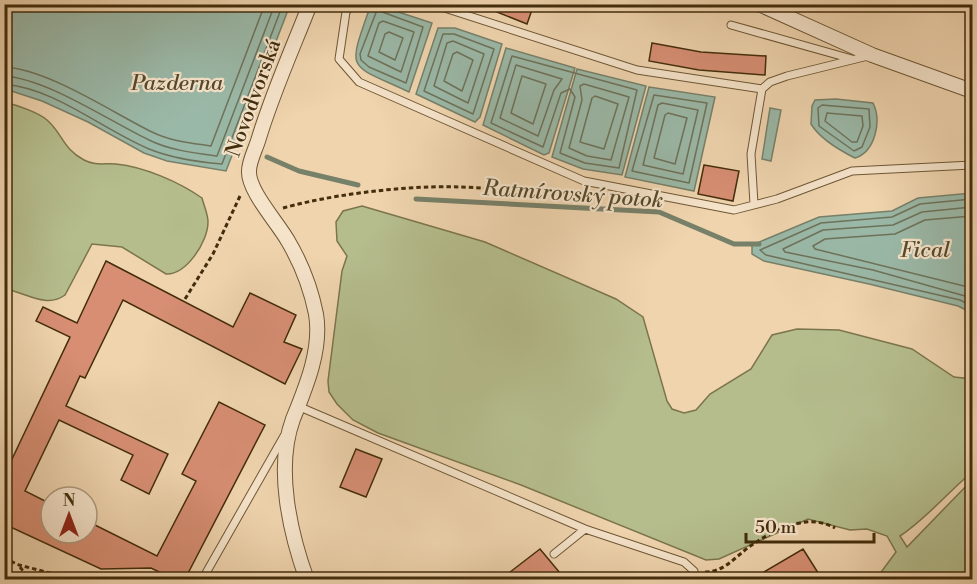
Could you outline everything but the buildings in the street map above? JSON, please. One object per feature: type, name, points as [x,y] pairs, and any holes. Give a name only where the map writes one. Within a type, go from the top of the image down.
[{"type":"street","name":"Novodvorská","points":[[308,579],[296,549],[287,514],[286,459],[293,420],[300,407],[314,355],[316,315],[305,275],[270,212],[253,191],[249,171],[266,117],[310,4]]},
{"type":"street","points":[[759,4],[873,55],[972,91]]},
{"type":"lane","points":[[352,4],[346,12],[339,59],[359,82],[584,181],[734,210],[787,195],[852,171],[972,165]]},
{"type":"lane","points":[[432,4],[636,70],[762,89]]},
{"type":"lane","points":[[730,25],[852,59]]},
{"type":"lane","points":[[754,204],[751,154],[762,89],[770,82],[873,55]]},
{"type":"lane","points":[[300,407],[585,529],[684,562],[694,571],[691,579]]},
{"type":"lane","points":[[202,579],[293,420]]},
{"type":"lane","points":[[554,554],[585,529]]},
{"type":"path","points":[[186,298],[213,254],[239,200],[249,171]]},
{"type":"path","points":[[270,212],[325,198],[414,190],[491,187],[517,194]]},
{"type":"path","points":[[694,571],[714,572],[759,541],[798,523],[819,521],[835,528]]},
{"type":"path","points":[[4,558],[19,565],[77,579]]},
{"type":"path","points":[[19,565],[30,579]]},
{"type":"green space","points":[[4,102],[43,117],[52,125],[71,151],[88,162],[116,164],[150,172],[183,186],[202,198],[208,219],[207,230],[194,256],[181,269],[166,274],[122,247],[92,244],[65,295],[58,299],[43,300],[5,289]]},
{"type":"green space","points":[[362,206],[485,242],[616,299],[643,317],[667,401],[672,409],[684,413],[696,410],[710,394],[751,369],[772,335],[797,329],[839,330],[912,349],[954,377],[972,379],[972,475],[970,474],[919,522],[900,536],[907,547],[972,480],[972,579],[876,579],[896,552],[887,536],[867,529],[850,530],[808,519],[719,559],[706,560],[521,485],[378,433],[353,420],[329,392],[328,381],[342,271],[347,256],[337,241],[336,222],[343,211]]},
{"type":"water","name":"Pazderna","points":[[5,4],[290,5],[226,171],[167,161],[144,153],[88,122],[42,101],[5,89]]},
{"type":"water","points":[[380,6],[432,23],[409,92],[363,70],[358,63],[356,55],[358,44],[370,7]]},
{"type":"water","points":[[438,28],[455,28],[502,44],[480,117],[475,122],[416,94]]},
{"type":"water","points":[[506,48],[575,68],[549,153],[544,155],[483,125]]},
{"type":"water","points":[[577,69],[646,86],[622,175],[583,169],[552,157]]},
{"type":"water","points":[[649,87],[715,97],[694,191],[625,177]]},
{"type":"water","points":[[836,99],[873,103],[876,110],[877,127],[872,143],[862,155],[855,158],[836,148],[811,124],[812,106],[815,100]]},
{"type":"water","points":[[770,108],[781,110],[771,161],[762,159]]},
{"type":"water","name":"Fical","points":[[972,193],[972,313],[958,306],[764,261],[752,254],[752,245],[819,217],[892,211],[918,198]]},
{"type":"waterway","name":"Ratmírovský potok","points":[[267,157],[299,171],[358,185]]},
{"type":"waterway","name":"Ratmírovský potok","points":[[416,199],[659,212],[734,244],[759,244]]}]
